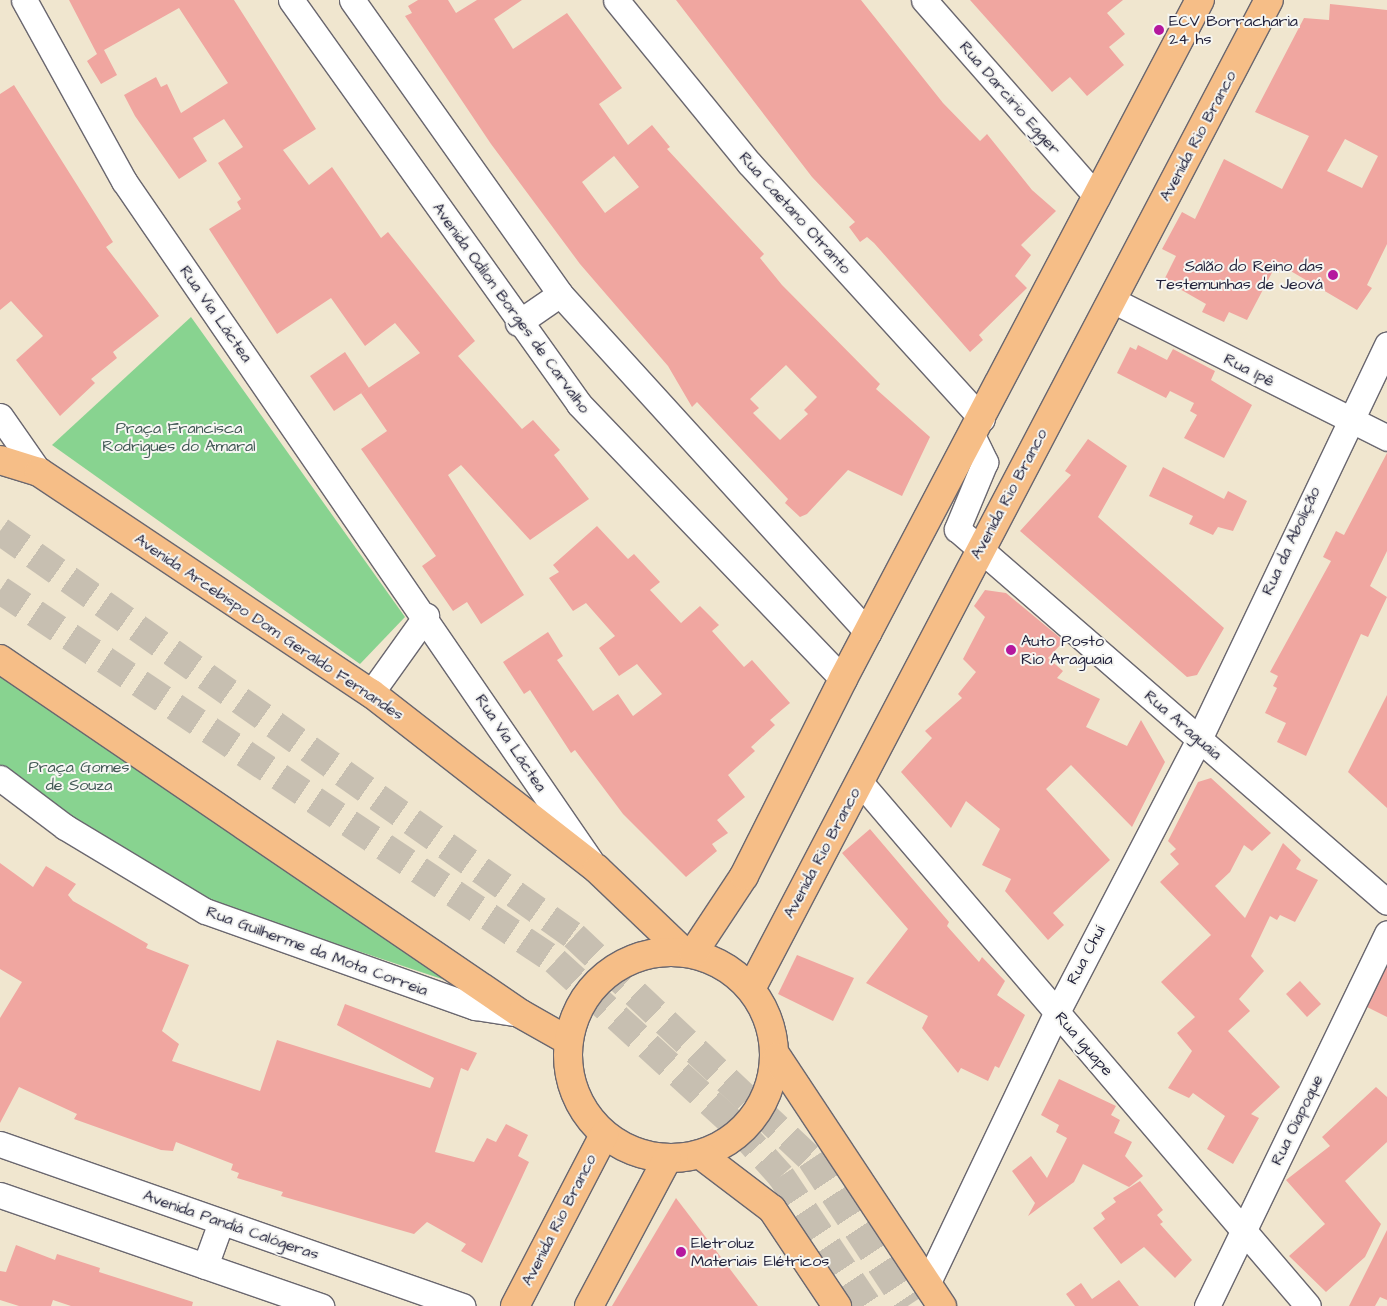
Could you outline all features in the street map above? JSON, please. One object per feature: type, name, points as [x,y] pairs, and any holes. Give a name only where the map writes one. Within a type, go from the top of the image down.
[{"type":"main road","points":[[689,953],[744,876],[843,679],[978,428],[1200,0]]},
{"type":"main road","name":"Avenida Rio Branco","points":[[752,989],[981,546],[1269,0]]},
{"type":"main road","name":"Avenida Arcebispo Dom Geraldo Fernandes","points":[[0,460],[39,472],[371,693],[597,869],[689,953]]},
{"type":"main road","points":[[0,659],[521,1014],[567,1040]]},
{"type":"main road","points":[[777,1056],[771,1086],[756,1116],[732,1140],[701,1155],[667,1159],[633,1152],[604,1135],[581,1108],[568,1075],[567,1040],[578,1007],[598,980],[626,960],[689,953],[725,966],[752,989],[768,1018],[777,1056],[928,1282],[942,1306]]},
{"type":"main road","name":"Avenida Rio Branco","points":[[515,1306],[604,1135]]},
{"type":"main road","points":[[701,1155],[772,1209],[837,1306]]},
{"type":"main road","points":[[589,1306],[667,1159]]},
{"type":"street","name":"Rua Via Láctea","points":[[24,0],[124,181],[426,616],[597,869]]},
{"type":"street","name":"Avenida Odilon Borges de Carvalho","points":[[291,0],[518,323],[579,404],[843,679]]},
{"type":"street","points":[[352,0],[560,294],[868,633]]},
{"type":"street","name":"Rua Caetano Otranto","points":[[616,0],[749,163],[978,428],[985,462],[956,526],[981,546]]},
{"type":"street","name":"Rua Darcirio Egger","points":[[924,0],[1097,197]]},
{"type":"street","points":[[518,323],[560,294]]},
{"type":"street","name":"Rua Ipê","points":[[1112,300],[1347,420],[1387,438]]},
{"type":"street","name":"Rua da Abolição","points":[[1199,739],[1347,420],[1387,344]]},
{"type":"street","points":[[0,416],[39,472]]},
{"type":"street","name":"Rua Araguaia","points":[[981,546],[1387,902]]},
{"type":"street","points":[[371,693],[426,616]]},
{"type":"street","name":"Rua Chuí","points":[[928,1282],[1057,1012],[1199,739]]},
{"type":"street","name":"Rua Guilherme da Mota Correia","points":[[0,778],[65,827],[204,911],[476,1008],[521,1014]]},
{"type":"street","name":"Rua Iguape","points":[[860,782],[1308,1306]]},
{"type":"street","name":"Rua Oiapoque","points":[[1207,1306],[1387,933]]},
{"type":"street","name":"Avenida Pandiá Calógeras","points":[[0,1144],[462,1306]]},
{"type":"street","points":[[0,1195],[322,1306]]},
{"type":"street","points":[[206,1266],[221,1222]]},
{"type":"green space","name":"Praça Francisca Rodrigues do Amaral","points":[[191,317],[405,617],[360,664],[52,445]]},
{"type":"green space","name":"Praça Gomes de Souza","points":[[0,666],[451,982],[204,900],[55,815],[0,765]]},
{"type":"building","points":[[69,0],[234,0],[316,129],[283,150],[309,185],[332,167],[381,238],[388,232],[475,341],[458,356],[522,429],[533,420],[560,450],[554,455],[589,499],[530,540],[461,465],[448,475],[524,595],[481,624],[467,602],[453,611],[422,566],[436,556],[361,449],[387,431],[361,393],[420,353],[395,323],[365,346],[331,298],[277,334],[209,229],[241,209],[237,202],[241,199],[218,163],[243,147],[224,119],[193,138],[207,161],[179,179],[135,116],[124,95],[156,77],[161,87],[167,84],[181,113],[228,83],[179,8],[104,50],[117,75],[101,84],[87,61],[97,54]]},
{"type":"building","points":[[418,0],[448,0],[456,13],[477,0],[522,0],[494,19],[513,49],[567,13],[622,88],[599,104],[628,145],[652,125],[670,147],[667,149],[764,254],[760,258],[782,285],[880,384],[876,389],[930,437],[902,496],[848,470],[807,514],[800,517],[785,503],[788,499],[697,402],[692,407],[668,366],[580,264],[491,144],[405,16],[412,13],[408,6]],"holes":[[[614,156],[639,187],[605,213],[582,182]],[[786,365],[817,397],[804,410],[808,414],[780,440],[753,413],[759,408],[750,399]]]},
{"type":"building","points":[[676,0],[861,0],[943,103],[980,141],[987,134],[1032,190],[1056,211],[1021,245],[1031,255],[1015,276],[1027,288],[979,335],[983,340],[970,352],[874,243],[867,237],[860,242],[849,227],[855,222],[812,177]]},
{"type":"building","points":[[970,0],[1123,0],[1107,13],[1125,34],[1109,47],[1124,65],[1087,96],[1070,77],[1052,92]]},
{"type":"building","points":[[1330,4],[1387,10],[1387,244],[1367,285],[1372,288],[1357,310],[1277,263],[1247,320],[1229,312],[1224,322],[1202,312],[1206,304],[1164,280],[1176,256],[1162,249],[1182,212],[1195,219],[1224,159],[1282,189],[1309,136],[1255,112],[1304,18],[1329,20]],"holes":[[[1345,139],[1378,156],[1362,188],[1327,171]]]},
{"type":"building","points":[[14,85],[113,242],[106,247],[159,316],[113,352],[117,358],[91,379],[95,383],[60,416],[16,360],[43,336],[11,301],[0,310],[0,94]]},
{"type":"building","points":[[1138,345],[1167,360],[1173,349],[1215,371],[1211,380],[1252,405],[1224,458],[1184,438],[1197,415],[1190,411],[1194,403],[1170,391],[1166,398],[1117,373],[1130,347],[1136,350]]},
{"type":"building","points":[[345,352],[369,388],[334,411],[310,376]]},
{"type":"building","points":[[1088,439],[1127,466],[1098,517],[1224,628],[1197,675],[1187,677],[1020,531],[1071,475],[1065,471]]},
{"type":"building","points":[[1387,453],[1387,551],[1370,586],[1387,597],[1368,637],[1361,634],[1306,756],[1277,742],[1286,723],[1265,713],[1277,688],[1273,686],[1278,676],[1270,672],[1331,561],[1323,557],[1336,531],[1344,535]]},
{"type":"building","points":[[1163,467],[1224,499],[1228,491],[1247,501],[1233,531],[1218,527],[1213,535],[1189,524],[1193,516],[1149,496]]},
{"type":"building","points":[[597,526],[628,559],[634,554],[660,582],[650,590],[681,623],[700,606],[719,625],[712,631],[744,667],[752,660],[790,703],[770,720],[775,725],[751,747],[755,751],[728,775],[745,797],[717,820],[728,833],[712,844],[717,851],[686,877],[623,814],[575,750],[571,753],[530,690],[524,694],[503,662],[548,632],[563,656],[557,660],[593,711],[618,694],[633,716],[662,694],[637,664],[619,676],[599,648],[615,636],[586,603],[573,611],[549,578],[559,572],[553,565]]},
{"type":"building","points":[[985,590],[1006,593],[1064,641],[1048,658],[1063,671],[1057,678],[1100,699],[1086,727],[1127,746],[1141,720],[1165,762],[1132,827],[1071,765],[1046,789],[1110,860],[1053,913],[1064,925],[1048,940],[1005,891],[1011,879],[982,865],[1000,829],[966,801],[951,828],[901,772],[932,738],[925,731],[962,698],[958,694],[976,672],[963,659],[985,617],[974,606]]},
{"type":"building","points":[[1387,695],[1387,808],[1348,772]]},
{"type":"building","points":[[1211,778],[1271,833],[1252,851],[1244,845],[1230,872],[1215,886],[1245,918],[1283,843],[1301,860],[1296,869],[1318,880],[1295,922],[1280,915],[1277,920],[1270,916],[1251,956],[1264,971],[1239,999],[1250,1011],[1228,1031],[1280,1087],[1251,1114],[1259,1118],[1233,1164],[1207,1149],[1225,1116],[1193,1093],[1189,1098],[1168,1088],[1192,1051],[1177,1033],[1195,1017],[1161,982],[1211,935],[1160,882],[1179,864],[1170,854],[1176,849],[1168,841],[1198,782]]},
{"type":"building","points":[[870,829],[949,922],[947,926],[979,962],[982,957],[1005,981],[997,995],[1025,1015],[999,1068],[995,1066],[988,1081],[961,1068],[958,1073],[922,1028],[928,1016],[866,983],[908,929],[842,853]]},
{"type":"building","points":[[0,863],[33,887],[46,866],[76,884],[68,895],[73,901],[148,944],[146,948],[189,965],[162,1031],[179,1044],[172,1061],[260,1091],[277,1040],[430,1088],[434,1078],[337,1025],[345,1004],[477,1053],[468,1071],[461,1068],[435,1152],[474,1162],[487,1138],[496,1142],[506,1124],[528,1135],[518,1156],[529,1162],[482,1263],[461,1251],[466,1244],[427,1222],[414,1234],[281,1196],[283,1192],[237,1178],[239,1173],[231,1170],[233,1164],[176,1142],[173,1151],[161,1150],[74,1119],[77,1114],[19,1087],[0,1123],[0,1018],[22,982],[0,969]]},
{"type":"building","points":[[797,955],[854,978],[833,1021],[778,994]]},
{"type":"building","points":[[1387,966],[1387,1017],[1367,1007]]},
{"type":"building","points":[[1300,981],[1321,1004],[1307,1017],[1286,994]]},
{"type":"building","points":[[1059,1079],[1116,1106],[1111,1115],[1120,1120],[1114,1133],[1132,1142],[1125,1156],[1143,1176],[1129,1187],[1083,1164],[1074,1182],[1028,1216],[1035,1203],[1012,1171],[1031,1156],[1047,1178],[1067,1138],[1056,1132],[1059,1125],[1041,1115]]},
{"type":"building","points":[[1376,1087],[1387,1097],[1387,1142],[1345,1181],[1381,1224],[1365,1257],[1326,1292],[1289,1256],[1325,1224],[1286,1180],[1330,1146],[1322,1137]]},
{"type":"building","points":[[1140,1181],[1163,1210],[1157,1215],[1163,1222],[1160,1224],[1192,1260],[1175,1278],[1144,1247],[1121,1264],[1093,1228],[1105,1219],[1101,1213],[1116,1202],[1113,1198]]},
{"type":"building","name":"Eletroluz Materiais Elétricos","points":[[676,1198],[758,1306],[612,1306]]},
{"type":"building","points":[[1387,1230],[1387,1300],[1380,1297],[1375,1306],[1349,1306]]},
{"type":"building","points":[[16,1245],[55,1260],[57,1254],[100,1268],[99,1272],[193,1302],[192,1306],[71,1306],[53,1300],[51,1306],[19,1306],[0,1300],[0,1271],[6,1272]]},
{"type":"building","points":[[1119,1280],[1139,1306],[1075,1306],[1066,1294],[1081,1283],[1092,1299]]},
{"type":"tunnel","points":[[0,531],[574,936],[811,1159],[908,1306]]},
{"type":"tunnel","points":[[0,590],[555,961],[737,1127],[781,1176],[868,1306]]},
{"type":"place","name":"ECV Borracharia 24 hs","points":[[1159,30]]},
{"type":"place","name":"Salão do Reino das Testemunhas de Jeová","points":[[1333,275]]},
{"type":"place","name":"Auto Posto Rio Araguaia","points":[[1011,650]]},
{"type":"place","name":"Eletroluz Materiais Elétricos","points":[[681,1252]]}]
